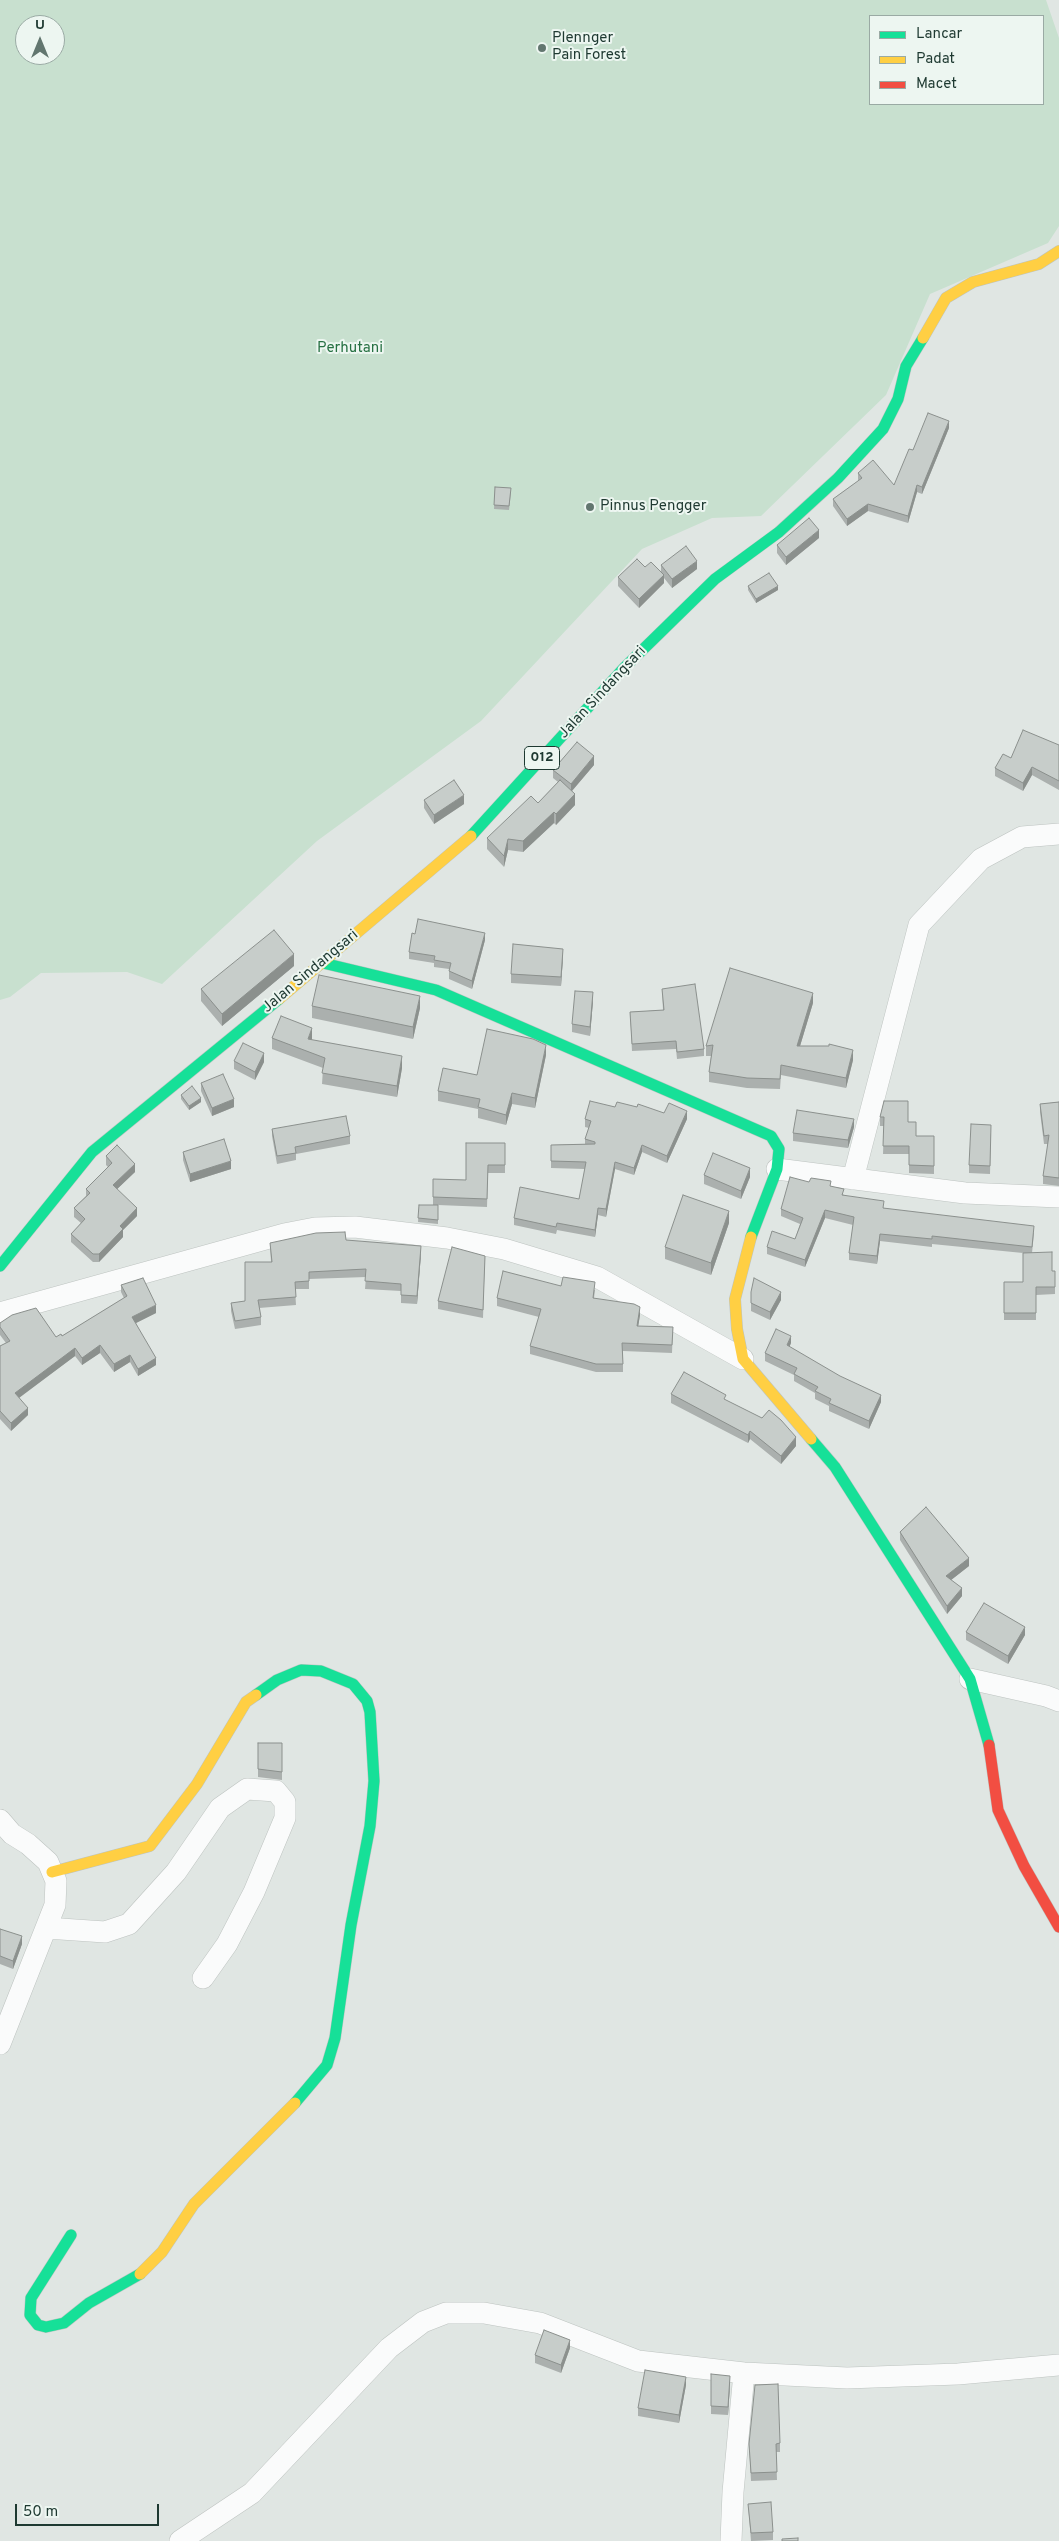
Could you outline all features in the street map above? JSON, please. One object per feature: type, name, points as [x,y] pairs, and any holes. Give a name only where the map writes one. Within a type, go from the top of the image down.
[{"type":"street","name":"Jalan Sindangsari","points":[[0,1266],[92,1152],[323,963],[466,842],[624,668],[715,579],[778,532],[838,478],[883,429],[898,399],[906,366],[946,298],[973,282],[1040,264],[1059,251]]},
{"type":"street","points":[[853,1179],[919,925],[981,859],[1022,837],[1059,834]]},
{"type":"street","points":[[323,963],[444,993],[771,1136],[780,1149],[777,1169],[756,1223],[735,1299],[737,1329],[743,1359]]},
{"type":"street","points":[[777,1169],[965,1193],[1059,1197]]},
{"type":"street","points":[[0,1313],[284,1234],[314,1228],[355,1227],[447,1238],[504,1249],[597,1277],[743,1359],[835,1467],[970,1679],[988,1735],[998,1810],[1024,1866],[1059,1927]]},
{"type":"street","points":[[52,1872],[150,1846],[159,1838],[196,1784],[246,1702],[277,1680],[301,1670],[321,1671],[353,1684],[367,1701],[370,1712],[374,1781],[370,1826],[351,1925],[335,2038],[327,2065],[316,2082],[194,2204],[162,2252],[146,2270],[134,2279],[94,2300],[64,2323],[46,2327],[38,2325],[30,2315],[31,2298],[71,2235]]},
{"type":"street","points":[[970,1679],[1046,1696],[1059,1701]]},
{"type":"street","points":[[46,1928],[105,1932],[129,1924],[176,1872],[220,1808],[248,1789],[273,1790],[285,1802],[285,1818],[245,1910],[227,1944],[202,1978]]},
{"type":"street","points":[[0,1820],[12,1834],[28,1844],[48,1862],[56,1881],[56,1905],[0,2044]]},
{"type":"street","points":[[180,2541],[252,2493],[389,2348],[423,2322],[446,2313],[484,2313],[540,2323],[638,2361],[744,2373],[846,2378],[958,2374],[1059,2365]]},
{"type":"street","points":[[731,2541],[733,2492],[744,2373]]},
{"type":"green space","name":"Perhutani","points":[[0,0],[1046,0],[1059,38],[1059,226],[1048,243],[930,294],[886,395],[761,516],[712,518],[642,549],[481,721],[317,841],[162,984],[127,972],[41,973],[10,997],[0,1000]]},
{"type":"building","points":[[928,413],[949,421],[922,487],[917,485],[908,516],[868,504],[847,519],[833,499],[862,478],[858,473],[873,460],[894,485],[909,449],[913,450]]},
{"type":"building","points":[[495,487],[511,488],[509,506],[494,505]]},
{"type":"building","points":[[809,518],[819,530],[786,557],[777,545]]},
{"type":"building","points":[[686,546],[697,561],[672,579],[661,565]]},
{"type":"building","points":[[637,559],[645,567],[651,562],[664,575],[639,599],[618,577]]},
{"type":"building","points":[[769,573],[778,586],[756,599],[748,586]]},
{"type":"building","points":[[1023,730],[1059,745],[1059,781],[1032,767],[1023,783],[995,768],[1003,754],[1011,758]]},
{"type":"building","points":[[577,742],[594,756],[571,784],[553,770]]},
{"type":"building","points":[[454,780],[464,795],[434,815],[424,800]]},
{"type":"building","points":[[560,780],[575,794],[556,814],[554,812],[523,841],[508,839],[504,856],[487,838],[531,796],[538,803]]},
{"type":"building","points":[[418,919],[485,933],[472,981],[449,971],[451,963],[434,960],[435,956],[409,952],[412,933],[415,934]]},
{"type":"building","points":[[274,930],[294,954],[222,1014],[201,989]]},
{"type":"building","points":[[513,944],[563,949],[561,977],[511,974]]},
{"type":"building","points":[[730,968],[813,993],[797,1046],[829,1046],[829,1044],[853,1050],[846,1078],[781,1065],[780,1079],[747,1078],[709,1072],[713,1045],[706,1046]]},
{"type":"building","points":[[319,975],[420,996],[413,1027],[312,1006]]},
{"type":"building","points":[[695,984],[704,1049],[677,1052],[676,1041],[632,1044],[630,1012],[664,1010],[662,989]]},
{"type":"building","points":[[575,991],[593,992],[590,1027],[572,1024]]},
{"type":"building","points":[[281,1016],[312,1028],[308,1039],[402,1056],[397,1086],[322,1073],[325,1058],[272,1038]]},
{"type":"building","points":[[487,1029],[533,1039],[546,1045],[535,1098],[512,1093],[506,1115],[478,1107],[480,1099],[438,1091],[443,1068],[477,1075]]},
{"type":"building","points":[[243,1043],[264,1053],[255,1072],[234,1061]]},
{"type":"building","points":[[223,1074],[234,1099],[212,1108],[201,1083]]},
{"type":"building","points":[[192,1086],[201,1098],[189,1106],[181,1095]]},
{"type":"building","points":[[590,1101],[615,1107],[617,1102],[637,1107],[638,1104],[664,1113],[669,1103],[687,1111],[667,1156],[642,1145],[634,1168],[615,1162],[606,1209],[598,1208],[595,1230],[557,1223],[556,1227],[514,1218],[520,1187],[579,1199],[586,1162],[551,1161],[551,1145],[595,1144],[595,1142],[585,1139],[591,1121],[585,1119]]},
{"type":"building","points":[[884,1101],[908,1101],[908,1122],[916,1122],[916,1136],[934,1136],[934,1166],[909,1165],[909,1146],[883,1146],[884,1117],[880,1117]]},
{"type":"building","points":[[1059,1102],[1059,1178],[1043,1176],[1049,1135],[1044,1136],[1040,1104]]},
{"type":"building","points":[[797,1110],[854,1119],[848,1140],[793,1133]]},
{"type":"building","points":[[346,1116],[350,1136],[295,1147],[296,1153],[277,1156],[272,1129]]},
{"type":"building","points":[[971,1124],[991,1125],[990,1166],[969,1165]]},
{"type":"building","points":[[224,1139],[231,1161],[190,1174],[183,1152]]},
{"type":"building","points":[[466,1143],[505,1143],[505,1165],[488,1165],[487,1199],[433,1197],[433,1179],[466,1180]]},
{"type":"building","points":[[117,1145],[135,1164],[113,1185],[137,1208],[120,1226],[123,1229],[99,1254],[93,1254],[71,1234],[85,1219],[74,1208],[90,1193],[86,1189],[112,1163],[106,1156]]},
{"type":"building","points":[[713,1153],[750,1168],[741,1191],[704,1175]]},
{"type":"building","points":[[790,1177],[809,1182],[811,1178],[831,1181],[830,1186],[844,1189],[842,1195],[884,1201],[883,1208],[1034,1226],[1032,1247],[932,1236],[932,1239],[880,1234],[877,1256],[849,1253],[854,1217],[825,1210],[805,1260],[767,1247],[772,1231],[795,1239],[803,1218],[781,1209]]},
{"type":"building","points":[[683,1195],[729,1211],[711,1263],[665,1247]]},
{"type":"building","points":[[419,1205],[438,1205],[438,1220],[418,1218]]},
{"type":"building","points":[[345,1232],[346,1240],[421,1246],[417,1296],[401,1295],[401,1284],[365,1281],[366,1269],[309,1272],[309,1281],[295,1282],[296,1297],[258,1300],[261,1317],[235,1321],[231,1303],[245,1301],[245,1262],[272,1262],[270,1243],[316,1233]]},
{"type":"building","points":[[452,1247],[485,1256],[483,1310],[438,1301]]},
{"type":"building","points":[[1052,1252],[1052,1271],[1055,1271],[1055,1287],[1036,1287],[1036,1313],[1004,1313],[1004,1282],[1023,1282],[1023,1253]]},
{"type":"building","points":[[503,1271],[561,1286],[563,1277],[595,1282],[593,1298],[634,1304],[640,1307],[637,1326],[673,1327],[672,1345],[622,1343],[623,1364],[596,1364],[530,1346],[541,1309],[497,1298]]},
{"type":"building","points":[[143,1278],[156,1305],[132,1317],[156,1358],[138,1369],[130,1355],[114,1364],[100,1345],[82,1358],[75,1348],[15,1393],[28,1408],[11,1423],[0,1411],[0,1346],[10,1341],[0,1327],[0,1323],[12,1315],[36,1308],[56,1337],[61,1334],[62,1336],[127,1296],[121,1285]]},
{"type":"building","points":[[754,1278],[781,1292],[770,1312],[751,1303]]},
{"type":"building","points":[[776,1329],[791,1336],[787,1345],[840,1376],[881,1395],[869,1421],[829,1403],[831,1399],[815,1391],[818,1387],[794,1374],[797,1368],[765,1353]]},
{"type":"building","points":[[684,1372],[726,1395],[724,1399],[762,1418],[769,1410],[796,1437],[781,1456],[750,1431],[748,1435],[671,1394]]},
{"type":"building","points":[[926,1507],[969,1558],[946,1576],[962,1588],[947,1606],[900,1532]]},
{"type":"building","points":[[984,1603],[1025,1627],[1008,1656],[966,1632]]},
{"type":"building","points":[[258,1743],[282,1743],[282,1772],[258,1769]]},
{"type":"building","points":[[0,1929],[22,1936],[13,1961],[0,1956]]},
{"type":"building","points":[[544,2330],[570,2340],[561,2365],[535,2355]]},
{"type":"building","points":[[645,2370],[686,2377],[679,2415],[638,2408]]},
{"type":"building","points":[[711,2374],[730,2376],[728,2407],[711,2406]]},
{"type":"building","points":[[778,2384],[780,2443],[776,2444],[777,2472],[751,2473],[749,2444],[755,2385]]},
{"type":"building","points":[[771,2502],[773,2532],[751,2533],[748,2504]]},
{"type":"building","points":[[798,2538],[798,2541],[782,2541],[782,2539]]},
{"type":"traffic: fast","points":[[471,836],[624,668],[715,579],[779,532],[838,478],[883,429],[898,399],[906,366],[923,338]]},
{"type":"traffic: fast","points":[[323,963],[436,990],[771,1136],[779,1149],[777,1169],[751,1237]]},
{"type":"traffic: fast","points":[[0,1266],[92,1152],[279,999]]},
{"type":"traffic: fast","points":[[811,1439],[835,1467],[970,1679],[989,1745]]},
{"type":"traffic: fast","points":[[256,1695],[277,1680],[301,1670],[321,1671],[353,1684],[367,1701],[370,1712],[374,1781],[370,1826],[351,1925],[335,2038],[327,2065],[295,2103]]},
{"type":"traffic: fast","points":[[71,2235],[31,2298],[30,2315],[38,2325],[46,2327],[64,2323],[89,2303],[140,2274]]},
{"type":"traffic: slow","points":[[923,338],[946,298],[973,282],[1039,264],[1059,251]]},
{"type":"traffic: slow","points":[[279,999],[471,836]]},
{"type":"traffic: slow","points":[[751,1237],[735,1299],[737,1329],[743,1359],[811,1439]]},
{"type":"traffic: slow","points":[[52,1872],[150,1846],[197,1784],[246,1702],[256,1695]]},
{"type":"traffic: slow","points":[[140,2274],[162,2252],[194,2204],[295,2103]]},
{"type":"traffic: jam","points":[[989,1745],[998,1810],[1024,1866],[1059,1927]]},
{"type":"place","name":"Plennger Pain Forest","points":[[542,48]]},
{"type":"place","name":"Pinnus Pengger","points":[[590,507]]}]
